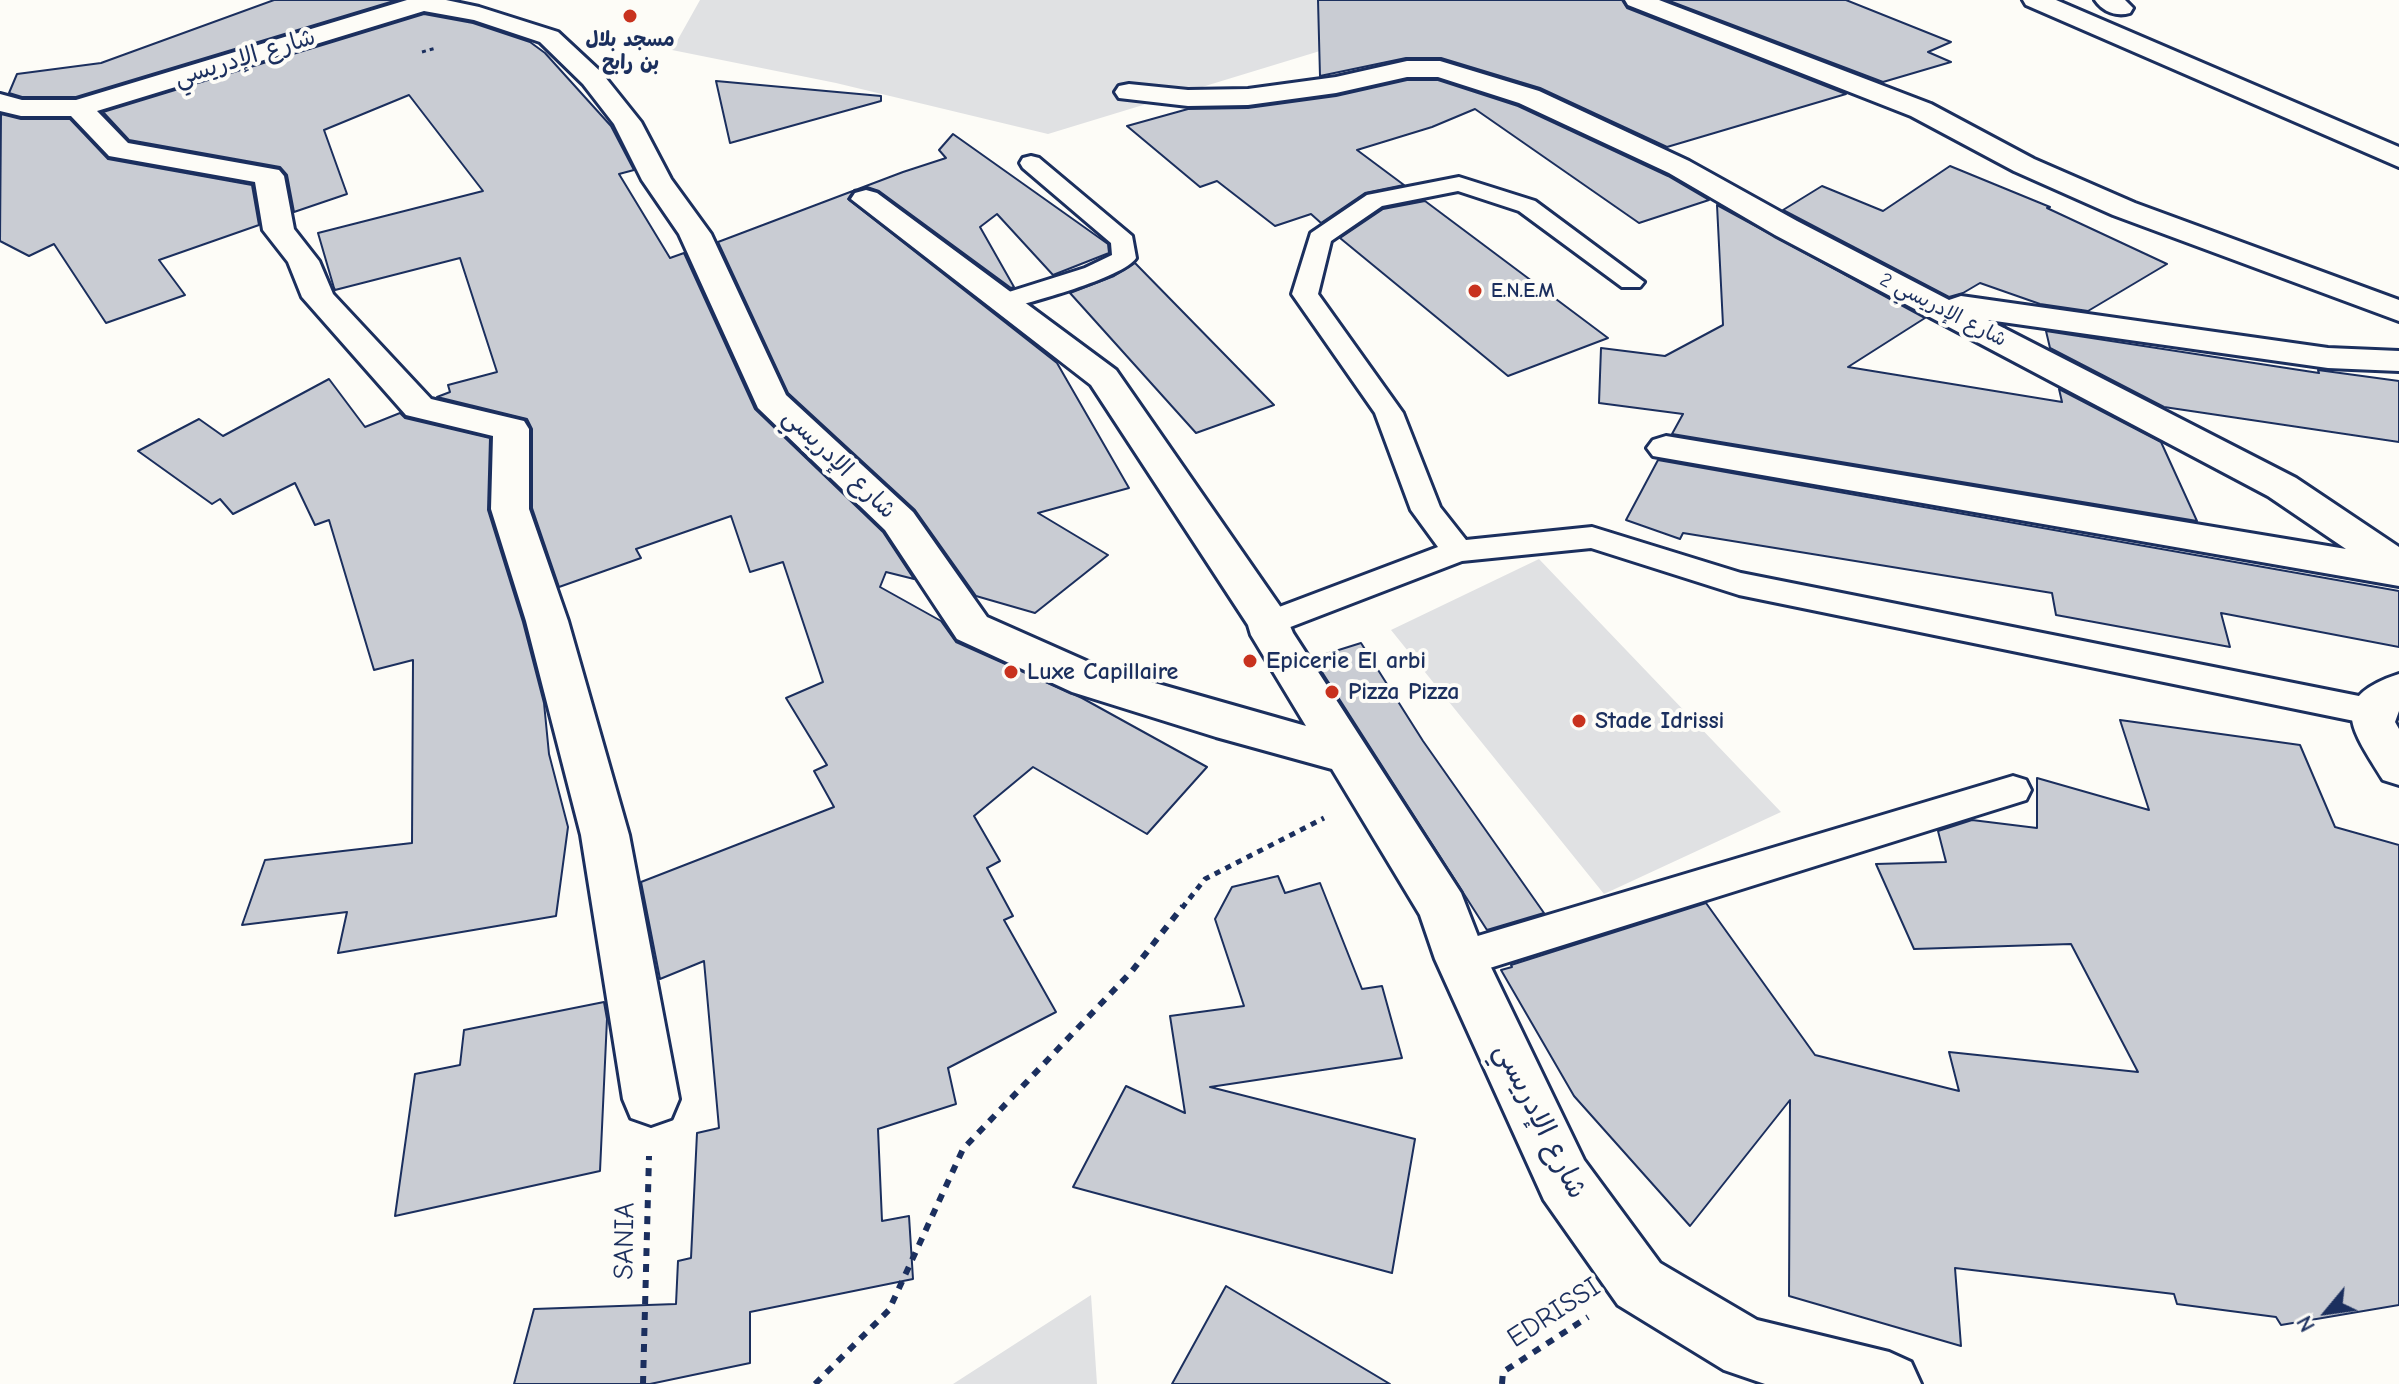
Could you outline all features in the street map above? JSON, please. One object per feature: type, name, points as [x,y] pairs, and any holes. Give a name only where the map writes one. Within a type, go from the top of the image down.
[{"type":"main road","points":[[1637,0],[1921,110],[2024,165],[2124,209],[2399,311]]},
{"type":"main road","points":[[2035,0],[2399,158]]},
{"type":"main road","name":"شارع الإدريسي","points":[[0,102],[21,108],[78,108],[420,2],[479,14],[549,37],[592,78],[627,122],[657,180],[695,234],[771,400],[899,521],[972,628],[1087,680],[1216,720],[1346,755]]},
{"type":"main road","points":[[2110,3],[2146,19]]},
{"type":"main road","name":"شارع الإدريسي 2","points":[[1129,92],[1188,98],[1248,97],[1336,85],[1407,69],[1440,69],[1529,97],[1679,167],[1786,228],[2282,487],[2399,569]]},
{"type":"main road","points":[[78,108],[119,150],[269,176],[279,230],[303,261],[318,297],[419,407],[511,429],[510,509],[547,621],[605,835],[651,1099]]},
{"type":"main road","name":"شارع الإدريسي","points":[[866,199],[1104,378],[1269,623],[1272,635],[1443,908],[1461,959],[1564,1180],[1639,1284],[1746,1348],[1889,1384]]},
{"type":"main road","points":[[1928,302],[2328,358],[2399,361]]},
{"type":"main road","points":[[1666,448],[2399,569]]},
{"type":"main road","points":[[2386,701],[2377,732],[2399,767]]},
{"type":"lane","points":[[1002,302],[1094,273],[1124,258],[1123,241],[1031,163]]},
{"type":"lane","points":[[1458,551],[1426,510],[1389,413],[1305,294],[1320,238],[1375,200],[1459,184],[1527,206],[1631,282]]},
{"type":"lane","points":[[1269,623],[1458,551],[1592,537],[1739,584],[2386,701]]},
{"type":"lane","points":[[1461,959],[2013,790]]},
{"type":"path","points":[[815,1384],[889,1310],[963,1149],[1132,971],[1205,879],[1371,793]]},
{"type":"path","name":"SANIA","points":[[643,1384],[651,1099]]},
{"type":"path","name":"EDRISSI","points":[[1502,1384],[1503,1372],[1639,1284]]},
{"type":"shaded area","points":[[700,0],[1487,0],[1048,134],[836,83],[672,50]]},
{"type":"shaded area","name":"Stade Idrissi","points":[[1539,559],[1781,812],[1604,894],[1391,630]]},
{"type":"shaded area","points":[[1091,1295],[1097,1384],[953,1384]]},
{"type":"building","points":[[274,0],[397,0],[76,97],[22,97],[9,93],[17,74],[101,63]]},
{"type":"building","points":[[1318,0],[1622,0],[1627,8],[1846,94],[1667,147],[1540,88],[1441,58],[1406,58],[1320,76]]},
{"type":"building","points":[[1667,0],[1846,0],[1951,42],[1928,52],[1951,62],[1883,82]]},
{"type":"building","points":[[424,14],[473,23],[530,42],[545,53],[611,126],[634,170],[619,174],[670,258],[684,253],[755,409],[883,532],[914,579],[886,572],[880,587],[941,621],[956,642],[1082,698],[1207,767],[1147,834],[1033,767],[974,816],[1000,861],[987,868],[1013,916],[1004,920],[1056,1012],[948,1068],[956,1104],[878,1129],[882,1221],[909,1216],[913,1279],[750,1312],[750,1363],[650,1384],[514,1384],[534,1309],[676,1304],[678,1261],[691,1258],[697,1133],[719,1128],[704,961],[660,979],[641,882],[834,807],[814,771],[827,765],[786,698],[823,682],[783,562],[750,572],[731,516],[636,549],[641,558],[559,587],[532,508],[532,429],[527,419],[437,397],[450,392],[448,385],[497,372],[460,258],[334,288],[318,233],[483,191],[409,95],[324,130],[347,194],[294,212],[287,175],[280,167],[129,140],[103,112]]},
{"type":"building","points":[[1407,80],[1438,80],[1518,106],[1668,176],[1709,200],[1639,223],[1475,109],[1432,127],[1357,150],[1404,185],[1365,193],[1321,223],[1311,214],[1275,226],[1217,181],[1200,187],[1127,126],[1188,109],[1248,108],[1336,96]]},
{"type":"building","points":[[716,81],[881,96],[881,101],[730,143]]},
{"type":"building","points":[[1,114],[21,119],[70,119],[108,159],[252,185],[259,225],[159,260],[185,295],[106,323],[54,244],[29,256],[0,241]]},
{"type":"building","points":[[953,134],[1108,244],[1109,253],[1053,275],[997,214],[980,227],[1014,287],[1011,288],[879,191],[867,187],[858,189],[946,158],[939,150]]},
{"type":"building","points":[[1950,166],[2050,207],[2047,208],[2167,264],[2088,311],[2040,304],[1980,283],[1949,297],[1783,210],[1822,186],[1883,211]]},
{"type":"building","points":[[854,191],[848,199],[1057,363],[1129,488],[1038,513],[1108,555],[1035,613],[976,596],[915,510],[788,393],[718,242]]},
{"type":"building","name":"E.N.E.M","points":[[1425,201],[1608,338],[1508,376],[1340,238],[1383,209]]},
{"type":"building","points":[[1717,205],[1925,318],[1848,367],[2062,402],[2059,389],[2161,442],[2197,521],[1672,434],[1683,414],[1599,403],[1601,348],[1665,356],[1723,325]]},
{"type":"building","points":[[1135,263],[1274,405],[1196,433],[1070,293],[1114,276]]},
{"type":"building","points":[[2046,331],[2319,373],[2318,370],[2399,381],[2399,442],[2164,407],[2050,348]]},
{"type":"building","points":[[329,379],[365,427],[400,413],[405,418],[490,438],[488,510],[523,622],[544,703],[549,754],[568,827],[556,916],[338,953],[347,912],[242,925],[265,860],[412,843],[413,660],[374,670],[329,520],[315,525],[295,483],[233,514],[220,499],[212,504],[138,451],[199,419],[223,436]]},
{"type":"building","points":[[1658,460],[2399,591],[2399,647],[2221,613],[2230,647],[2056,615],[2052,593],[1683,533],[1680,539],[1626,520]]},
{"type":"building","points":[[1361,643],[1423,741],[1544,913],[1487,930],[1313,658]]},
{"type":"building","points":[[2120,720],[2300,745],[2335,827],[2399,845],[2399,1305],[2281,1325],[2276,1317],[2177,1304],[2174,1294],[1955,1268],[1961,1346],[1789,1296],[1790,1100],[1690,1226],[1574,1096],[1501,970],[1706,903],[1815,1055],[1959,1091],[1949,1052],[2138,1072],[2071,944],[1914,949],[1876,864],[1946,862],[1938,831],[1972,820],[2037,828],[2037,778],[2149,810]]},
{"type":"building","points":[[1278,876],[1285,893],[1320,883],[1362,989],[1382,986],[1402,1058],[1210,1087],[1415,1139],[1392,1273],[1073,1187],[1126,1086],[1185,1113],[1170,1016],[1244,1006],[1215,919],[1232,887]]},
{"type":"building","points":[[604,1002],[607,1019],[600,1171],[395,1216],[415,1074],[460,1065],[464,1030]]},
{"type":"building","points":[[1226,1286],[1390,1384],[1172,1384]]},
{"type":"place","name":"مسجد بلال بن رابح","points":[[630,16]]},
{"type":"place","name":"E.N.E.M","points":[[1475,291]]},
{"type":"place","name":"Epicerie El arbi","points":[[1250,661]]},
{"type":"place","name":"Luxe Capillaire","points":[[1011,672]]},
{"type":"place","name":"Pizza Pizza","points":[[1332,692]]},
{"type":"place","name":"Stade Idrissi","points":[[1579,721]]}]
